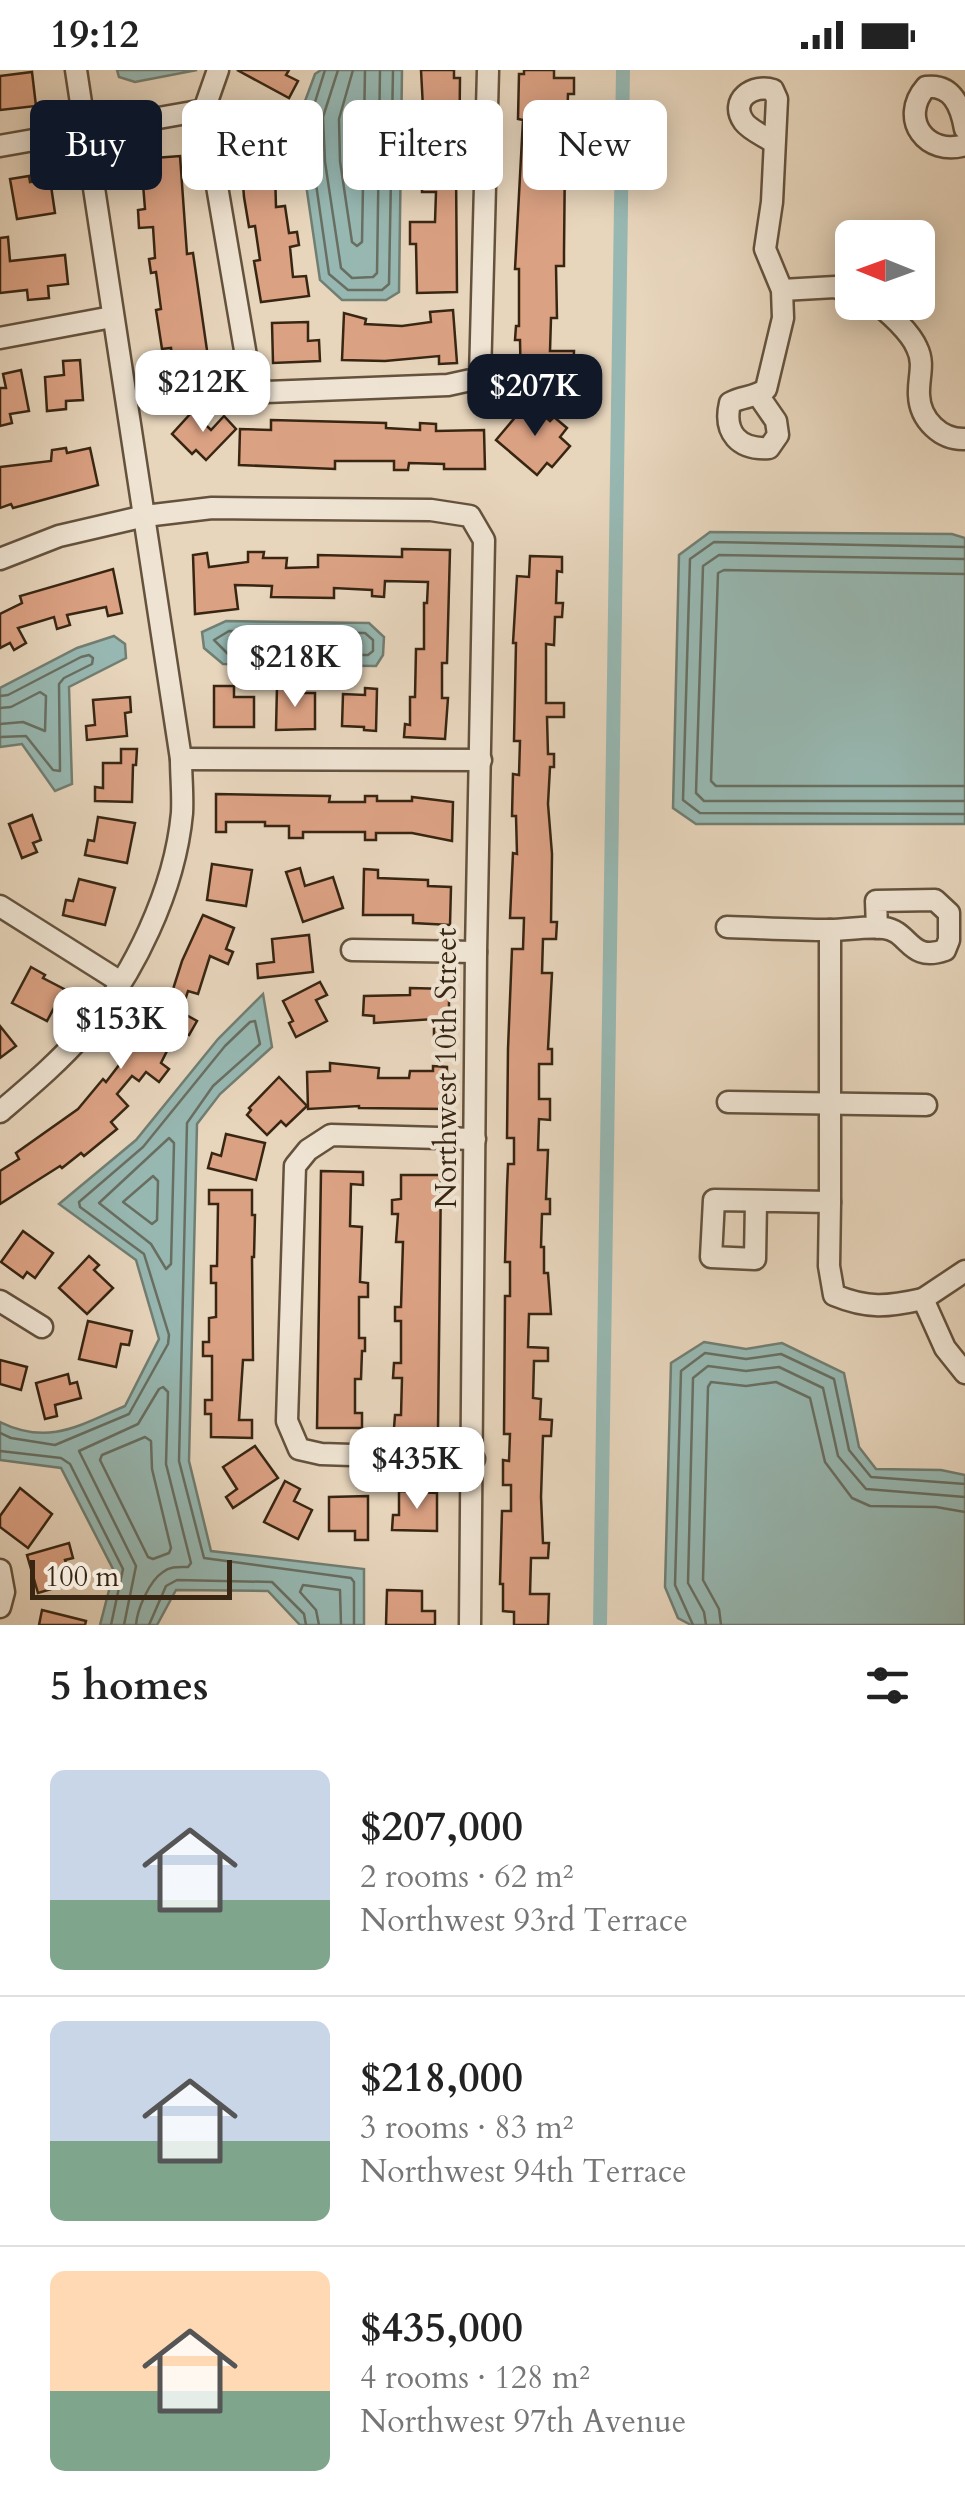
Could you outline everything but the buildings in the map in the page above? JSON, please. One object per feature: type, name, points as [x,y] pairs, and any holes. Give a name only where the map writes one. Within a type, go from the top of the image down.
[{"type":"street","points":[[76,70],[80,100]]},
{"type":"street","points":[[208,100],[218,70]]},
{"type":"street","points":[[218,190],[252,378],[266,392],[448,385],[480,378],[488,70]]},
{"type":"street","points":[[965,128],[955,98],[946,90],[926,88],[915,107],[918,133],[946,148],[965,145]]},
{"type":"street","points":[[0,146],[30,141]]},
{"type":"street","points":[[758,395],[766,389],[782,318],[782,290],[765,249],[772,202],[773,142]]},
{"type":"street","points":[[0,1112],[45,1074],[86,1031],[146,938],[168,881],[182,813],[181,759],[93,190]]},
{"type":"street","points":[[782,290],[835,287]]},
{"type":"street","points":[[0,338],[112,317]]},
{"type":"street","points":[[892,320],[917,346],[922,372],[919,395],[930,423],[940,434],[965,438]]},
{"type":"street","name":"Northwest 10th Street","points":[[145,516],[212,508],[430,510],[470,516],[484,540],[470,1625]]},
{"type":"street","points":[[0,559],[59,536],[145,516]]},
{"type":"street","points":[[181,759],[482,760]]},
{"type":"street","points":[[0,906],[119,982]]},
{"type":"street","points":[[728,927],[877,928]]},
{"type":"street","points":[[830,930],[829,1266],[834,1294],[862,1306],[896,1305],[923,1298],[965,1271]]},
{"type":"street","points":[[352,950],[476,952]]},
{"type":"street","points":[[728,1102],[926,1105]]},
{"type":"street","points":[[474,1459],[321,1454],[300,1449],[287,1421],[295,1166],[308,1150],[331,1135],[475,1139]]},
{"type":"street","points":[[756,1201],[755,1259],[711,1257],[714,1200],[830,1202]]},
{"type":"street","points":[[923,1298],[945,1348],[965,1373]]},
{"type":"street","points":[[0,1300],[42,1326]]},
{"type":"street","points":[[0,1570],[4,1592],[0,1606]]},
{"type":"water","points":[[117,70],[197,70],[135,82],[119,77]]},
{"type":"water","points":[[321,70],[402,70],[402,100],[343,100],[343,190],[400,190],[399,292],[386,300],[342,300],[320,280],[307,190],[323,190],[323,100],[305,100],[315,74]]},
{"type":"water","points":[[710,532],[952,534],[965,538],[965,824],[696,824],[673,808],[679,555]]},
{"type":"water","points":[[226,621],[369,623],[384,637],[383,655],[376,666],[223,664],[204,648],[202,632]]},
{"type":"water","points":[[114,636],[125,644],[126,658],[69,687],[72,784],[55,791],[22,744],[0,747],[0,688],[77,648]]},
{"type":"water","points":[[263,994],[272,1047],[220,1094],[197,1124],[189,1461],[211,1551],[364,1569],[364,1625],[300,1625],[268,1591],[176,1590],[157,1625],[100,1625],[114,1571],[61,1468],[0,1460],[0,1422],[18,1429],[49,1432],[79,1426],[125,1406],[159,1339],[136,1260],[59,1204],[136,1140],[218,1039]]},
{"type":"water","points":[[704,1342],[746,1349],[782,1343],[844,1373],[859,1447],[876,1469],[941,1470],[965,1475],[965,1625],[691,1625],[678,1618],[665,1587],[671,1363]]},
{"type":"waterway","points":[[600,1625],[623,70]]}]
